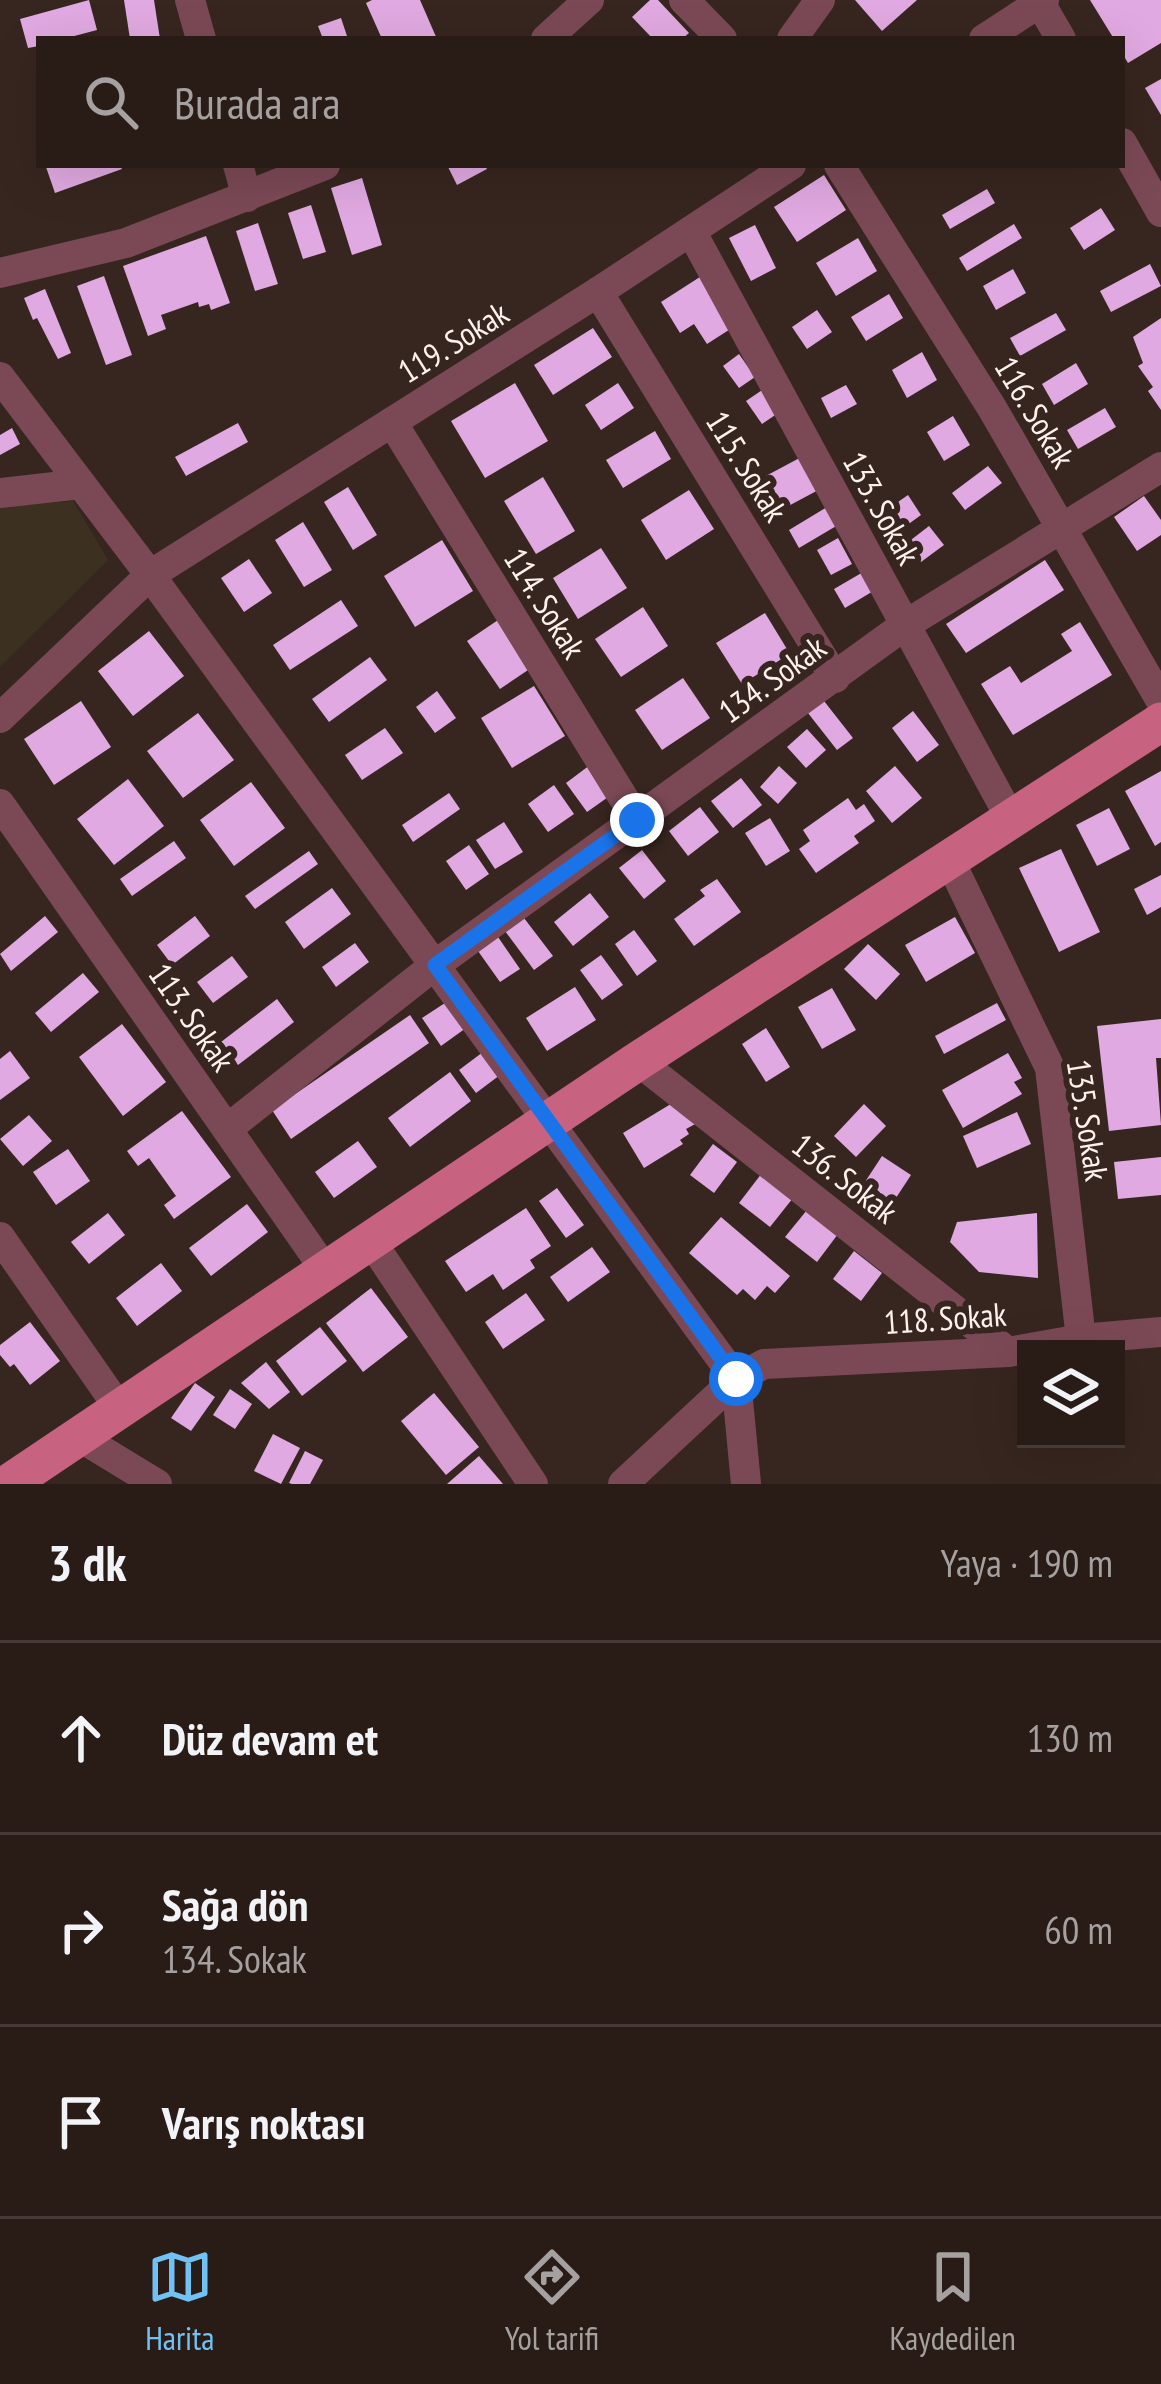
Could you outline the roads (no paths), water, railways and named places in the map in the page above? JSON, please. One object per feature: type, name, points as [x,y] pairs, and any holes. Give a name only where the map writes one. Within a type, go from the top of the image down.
[{"type":"main road","points":[[8,1484],[638,1060],[1161,722]]},
{"type":"street","points":[[190,0],[200,36]]},
{"type":"street","points":[[549,36],[590,0]]},
{"type":"street","points":[[684,0],[719,36]]},
{"type":"street","points":[[794,36],[820,0]]},
{"type":"street","points":[[989,36],[1042,1],[1060,36]]},
{"type":"street","points":[[1125,148],[1161,212]]},
{"type":"street","points":[[239,168],[248,197]]},
{"type":"street","points":[[0,273],[126,242],[318,168]]},
{"type":"street","name":"119. Sokak","points":[[0,718],[150,575],[786,168]]},
{"type":"street","name":"116. Sokak","points":[[841,168],[992,408],[1161,701]]},
{"type":"street","name":"133. Sokak","points":[[691,231],[1011,819]]},
{"type":"street","name":"115. Sokak","points":[[598,292],[835,678]]},
{"type":"street","points":[[0,376],[736,1379],[746,1484]]},
{"type":"street","name":"114. Sokak","points":[[392,422],[637,820]]},
{"type":"street","name":"134. Sokak","points":[[226,1129],[435,965],[905,625],[1161,466]]},
{"type":"street","points":[[0,493],[81,484]]},
{"type":"street","name":"113. Sokak","points":[[0,804],[326,1271]]},
{"type":"street","name":"135. Sokak","points":[[949,859],[1050,1068],[1081,1340]]},
{"type":"street","name":"136. Sokak","points":[[638,1060],[1008,1352]]},
{"type":"street","points":[[0,1238],[119,1408]]},
{"type":"street","points":[[371,1241],[533,1484]]},
{"type":"street","name":"118. Sokak","points":[[1081,1340],[1161,1333]]},
{"type":"street","name":"118. Sokak","points":[[736,1379],[764,1364],[1017,1351]]},
{"type":"street","points":[[623,1484],[736,1379]]},
{"type":"street","points":[[78,1436],[157,1484]]}]
